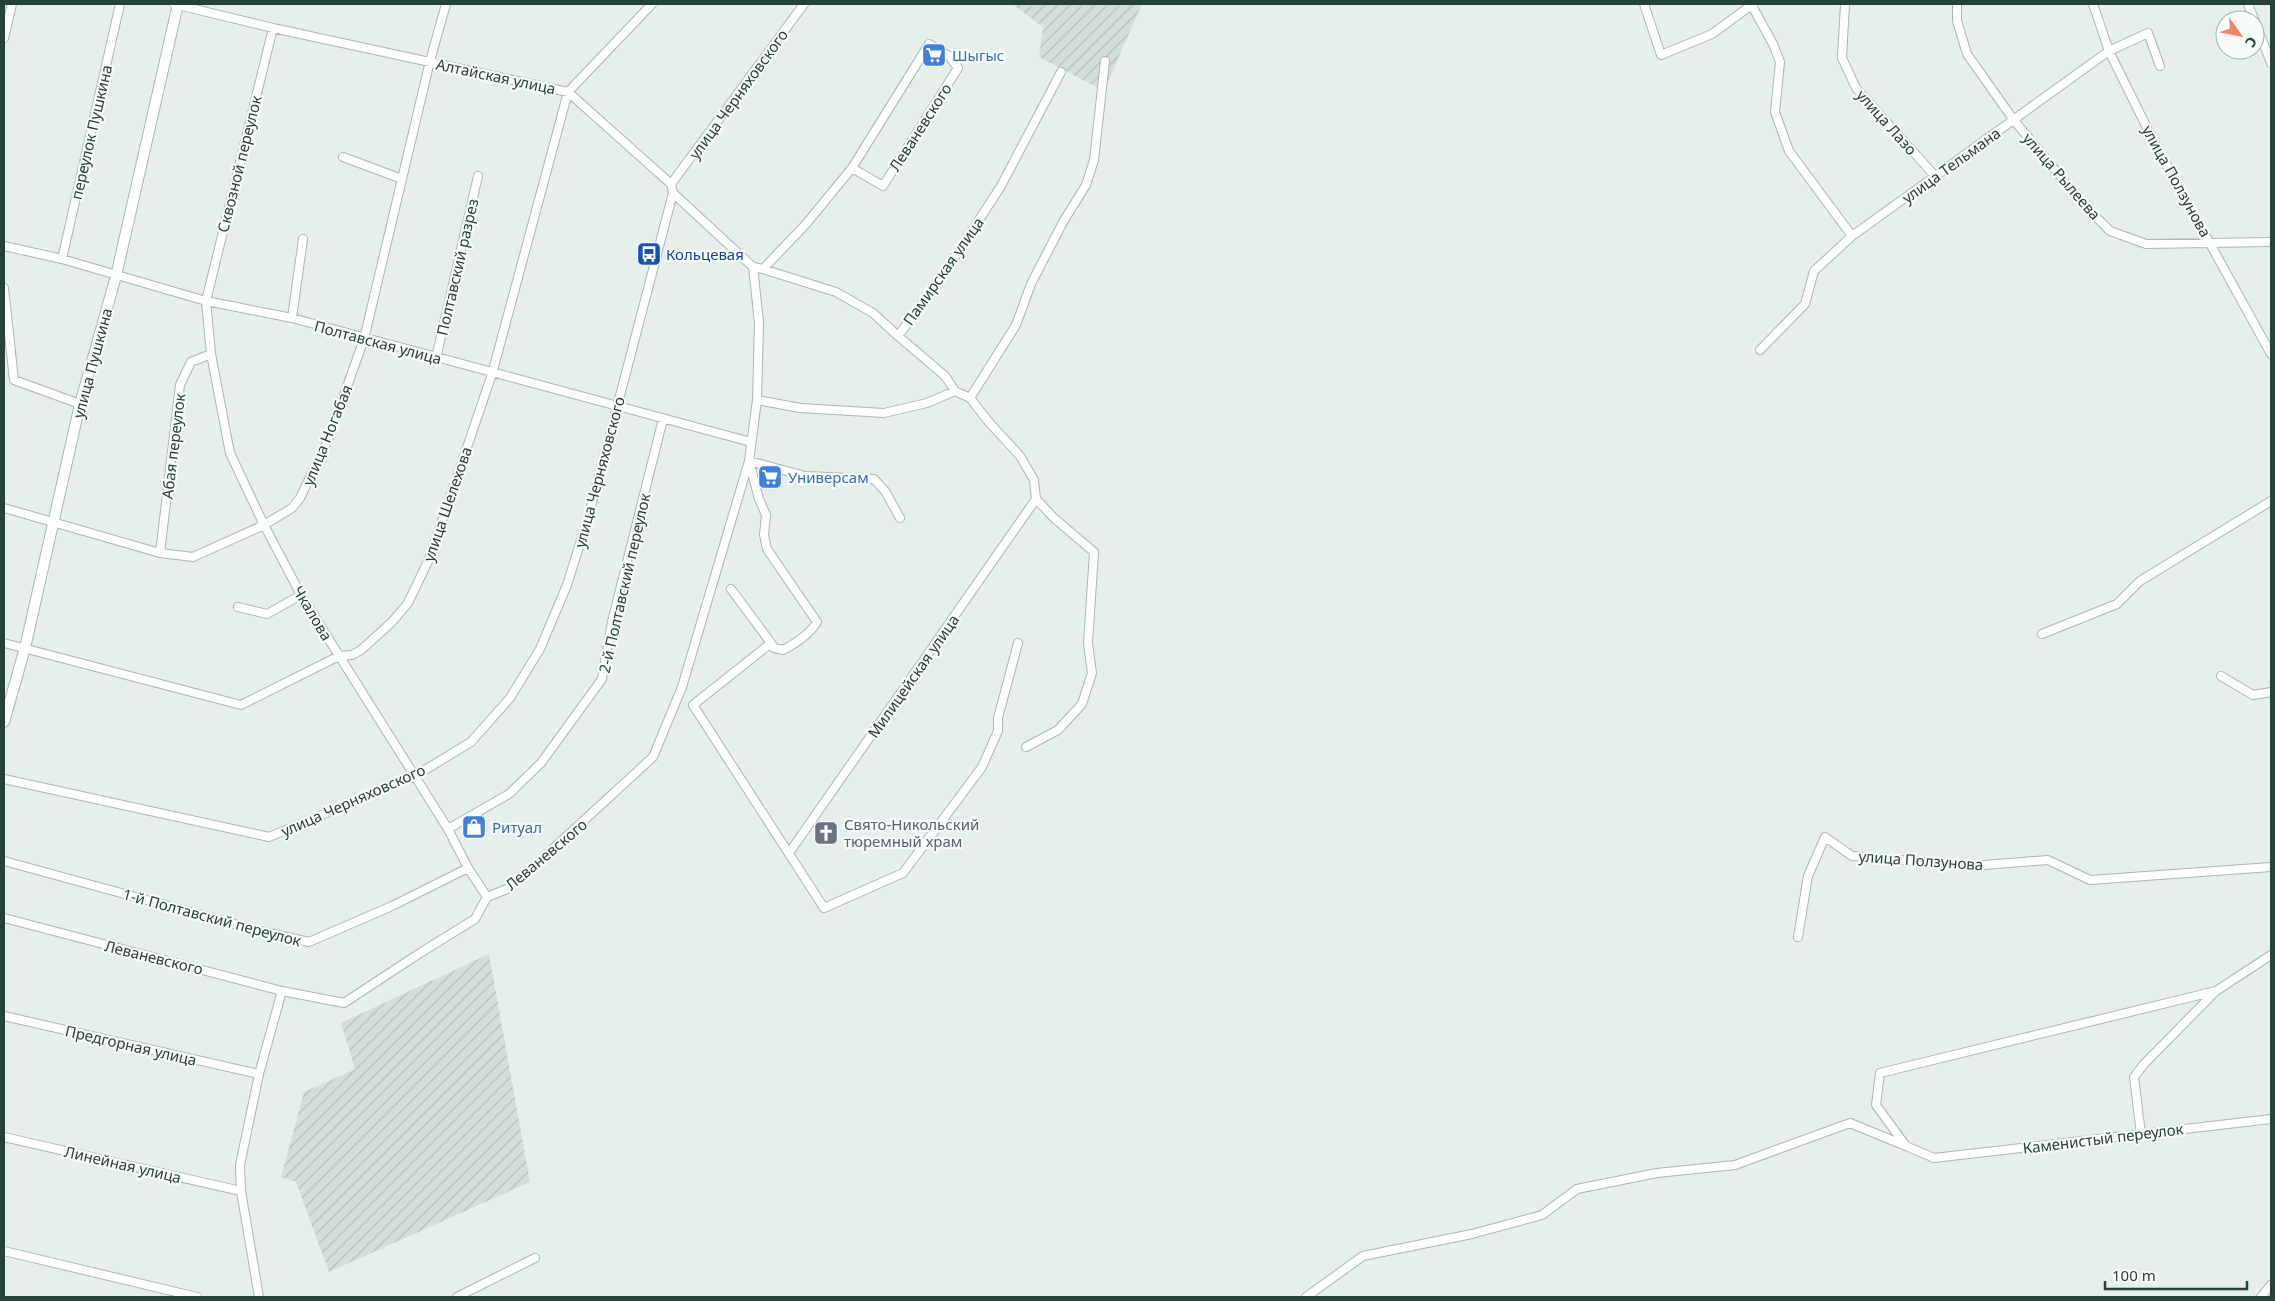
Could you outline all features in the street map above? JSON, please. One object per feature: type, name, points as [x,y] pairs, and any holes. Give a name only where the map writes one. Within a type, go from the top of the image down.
[{"type":"street","points":[[4,38],[12,4]]},
{"type":"street","name":"переулок Пушкина","points":[[62,259],[120,4]]},
{"type":"street","name":"Алтайская улица","points":[[176,4],[273,28],[568,92],[671,184]]},
{"type":"street","name":"улица Пушкина","points":[[4,722],[25,648],[80,404],[116,276],[176,4]]},
{"type":"street","name":"улица Ногабая","points":[[4,508],[160,553],[193,557],[264,525],[292,508],[309,481],[328,440],[364,339],[430,61],[446,4]]},
{"type":"street","name":"улица Шелехова","points":[[4,643],[241,705],[339,656],[352,655],[361,650],[392,622],[408,603],[429,559],[492,374],[568,92],[652,4]]},
{"type":"street","name":"улица Черняховского","points":[[671,184],[804,4]]},
{"type":"street","points":[[1644,4],[1661,55],[1712,34],[1752,4],[1773,44],[1780,62],[1775,112],[1789,151],[1852,236]]},
{"type":"street","name":"улица Лазо","points":[[1845,4],[1842,58],[1856,88],[1936,176]]},
{"type":"street","name":"улица Рылеева","points":[[1957,4],[1958,21],[1967,54],[2013,119],[2084,205],[2110,231],[2146,244],[2271,242]]},
{"type":"street","name":"улица Ползунова","points":[[2093,4],[2110,50],[2156,146],[2271,354]]},
{"type":"street","points":[[2248,4],[2271,63]]},
{"type":"street","name":"Сквозной переулок","points":[[206,301],[273,28]]},
{"type":"street","name":"улица Тельмана","points":[[1760,350],[1806,304],[1814,271],[1852,236],[2110,50],[2148,33],[2160,66]]},
{"type":"street","name":"Леваневского","points":[[763,269],[806,224],[852,168],[930,44],[949,56],[958,68],[883,186],[852,168]]},
{"type":"street","points":[[970,398],[1016,325],[1035,275],[1063,222],[1086,185],[1094,160],[1105,61]]},
{"type":"street","name":"Памирская улица","points":[[763,269],[836,292],[872,313],[898,336],[944,274],[1000,186],[1062,72]]},
{"type":"street","points":[[342,157],[402,179]]},
{"type":"street","name":"Полтавский разрез","points":[[436,358],[478,176]]},
{"type":"street","points":[[671,184],[673,193],[753,267],[763,269]]},
{"type":"street","name":"улица Черняховского","points":[[4,779],[269,837],[415,776],[471,742],[510,698],[540,649],[567,585],[583,535],[673,193]]},
{"type":"street","points":[[292,318],[303,239]]},
{"type":"street","name":"Полтавская улица","points":[[4,246],[62,259],[206,301],[292,318],[492,374],[616,405],[751,442]]},
{"type":"street","name":"Леваневского","points":[[4,918],[282,991],[344,1003],[475,919],[487,897],[507,889],[537,864],[653,757],[682,687],[749,461],[758,400],[758,322],[753,267]]},
{"type":"street","points":[[4,288],[14,380],[80,404]]},
{"type":"street","name":"Чкалова","points":[[206,301],[211,354],[230,453],[264,525],[301,595],[448,829],[468,868],[487,897]]},
{"type":"street","points":[[898,336],[945,376],[955,391],[970,398],[1020,456],[1034,480],[1036,499],[1054,518],[1094,552],[1088,643],[1092,673],[1082,704],[1058,730],[1026,747]]},
{"type":"street","name":"Абая переулок","points":[[160,553],[180,385],[191,362],[211,354]]},
{"type":"street","points":[[758,400],[800,408],[884,413],[927,404],[955,391]]},
{"type":"street","name":"2-й Полтавский переулок","points":[[448,829],[509,794],[541,763],[602,679],[612,622],[663,419]]},
{"type":"street","points":[[749,461],[805,476],[874,479],[885,491],[900,518]]},
{"type":"street","name":"Леваневского","points":[[749,461],[759,499],[766,515],[764,535],[767,549],[817,622],[797,643],[783,650],[774,648],[771,643]]},
{"type":"street","name":"Милицейская улица","points":[[789,853],[1036,499]]},
{"type":"street","points":[[2042,634],[2117,604],[2140,581],[2271,501]]},
{"type":"street","points":[[732,589],[771,643],[693,705],[824,908],[903,873],[982,767],[998,731],[998,718],[1018,643]]},
{"type":"street","points":[[238,607],[266,614],[301,595]]},
{"type":"street","points":[[2221,676],[2253,695],[2271,692]]},
{"type":"street","name":"улица Ползунова","points":[[1798,937],[1808,876],[1825,837],[1852,856],[1971,866],[2048,860],[2090,880],[2271,867]]},
{"type":"street","name":"1-й Полтавский переулок","points":[[4,861],[251,929],[309,942],[392,906],[468,868]]},
{"type":"street","points":[[2140,1134],[2134,1077],[2144,1064],[2216,991],[2271,955]]},
{"type":"street","points":[[259,1297],[241,1191],[240,1165],[259,1074],[282,991]]},
{"type":"street","points":[[1906,1146],[1876,1105],[1880,1072],[2216,991]]},
{"type":"street","name":"Предгорная улица","points":[[4,1016],[259,1074]]},
{"type":"street","name":"Каменистый переулок","points":[[1906,1146],[1934,1158],[2271,1119]]},
{"type":"street","points":[[1306,1297],[1363,1256],[1472,1234],[1542,1215],[1577,1189],[1657,1172],[1735,1164],[1850,1123],[1906,1146]]},
{"type":"street","name":"Линейная улица","points":[[4,1137],[241,1191]]},
{"type":"street","points":[[4,1251],[197,1297]]},
{"type":"street","points":[[457,1297],[535,1258]]},
{"type":"street","points":[[2261,1297],[2271,1285]]},
{"type":"shaded area","points":[[1012,4],[1142,4],[1104,91],[1039,57],[1043,27]]},
{"type":"shaded area","points":[[489,954],[530,1182],[329,1272],[296,1182],[281,1177],[304,1092],[355,1069],[341,1023]]},
{"type":"place","name":"Шыгыс","points":[[934,55]]},
{"type":"place","name":"Кольцевая","points":[[649,254]]},
{"type":"place","name":"Универсам","points":[[770,477]]},
{"type":"place","name":"Ритуал","points":[[474,827]]},
{"type":"place","name":"Свято-Никольский тюремный храм","points":[[826,833]]}]
